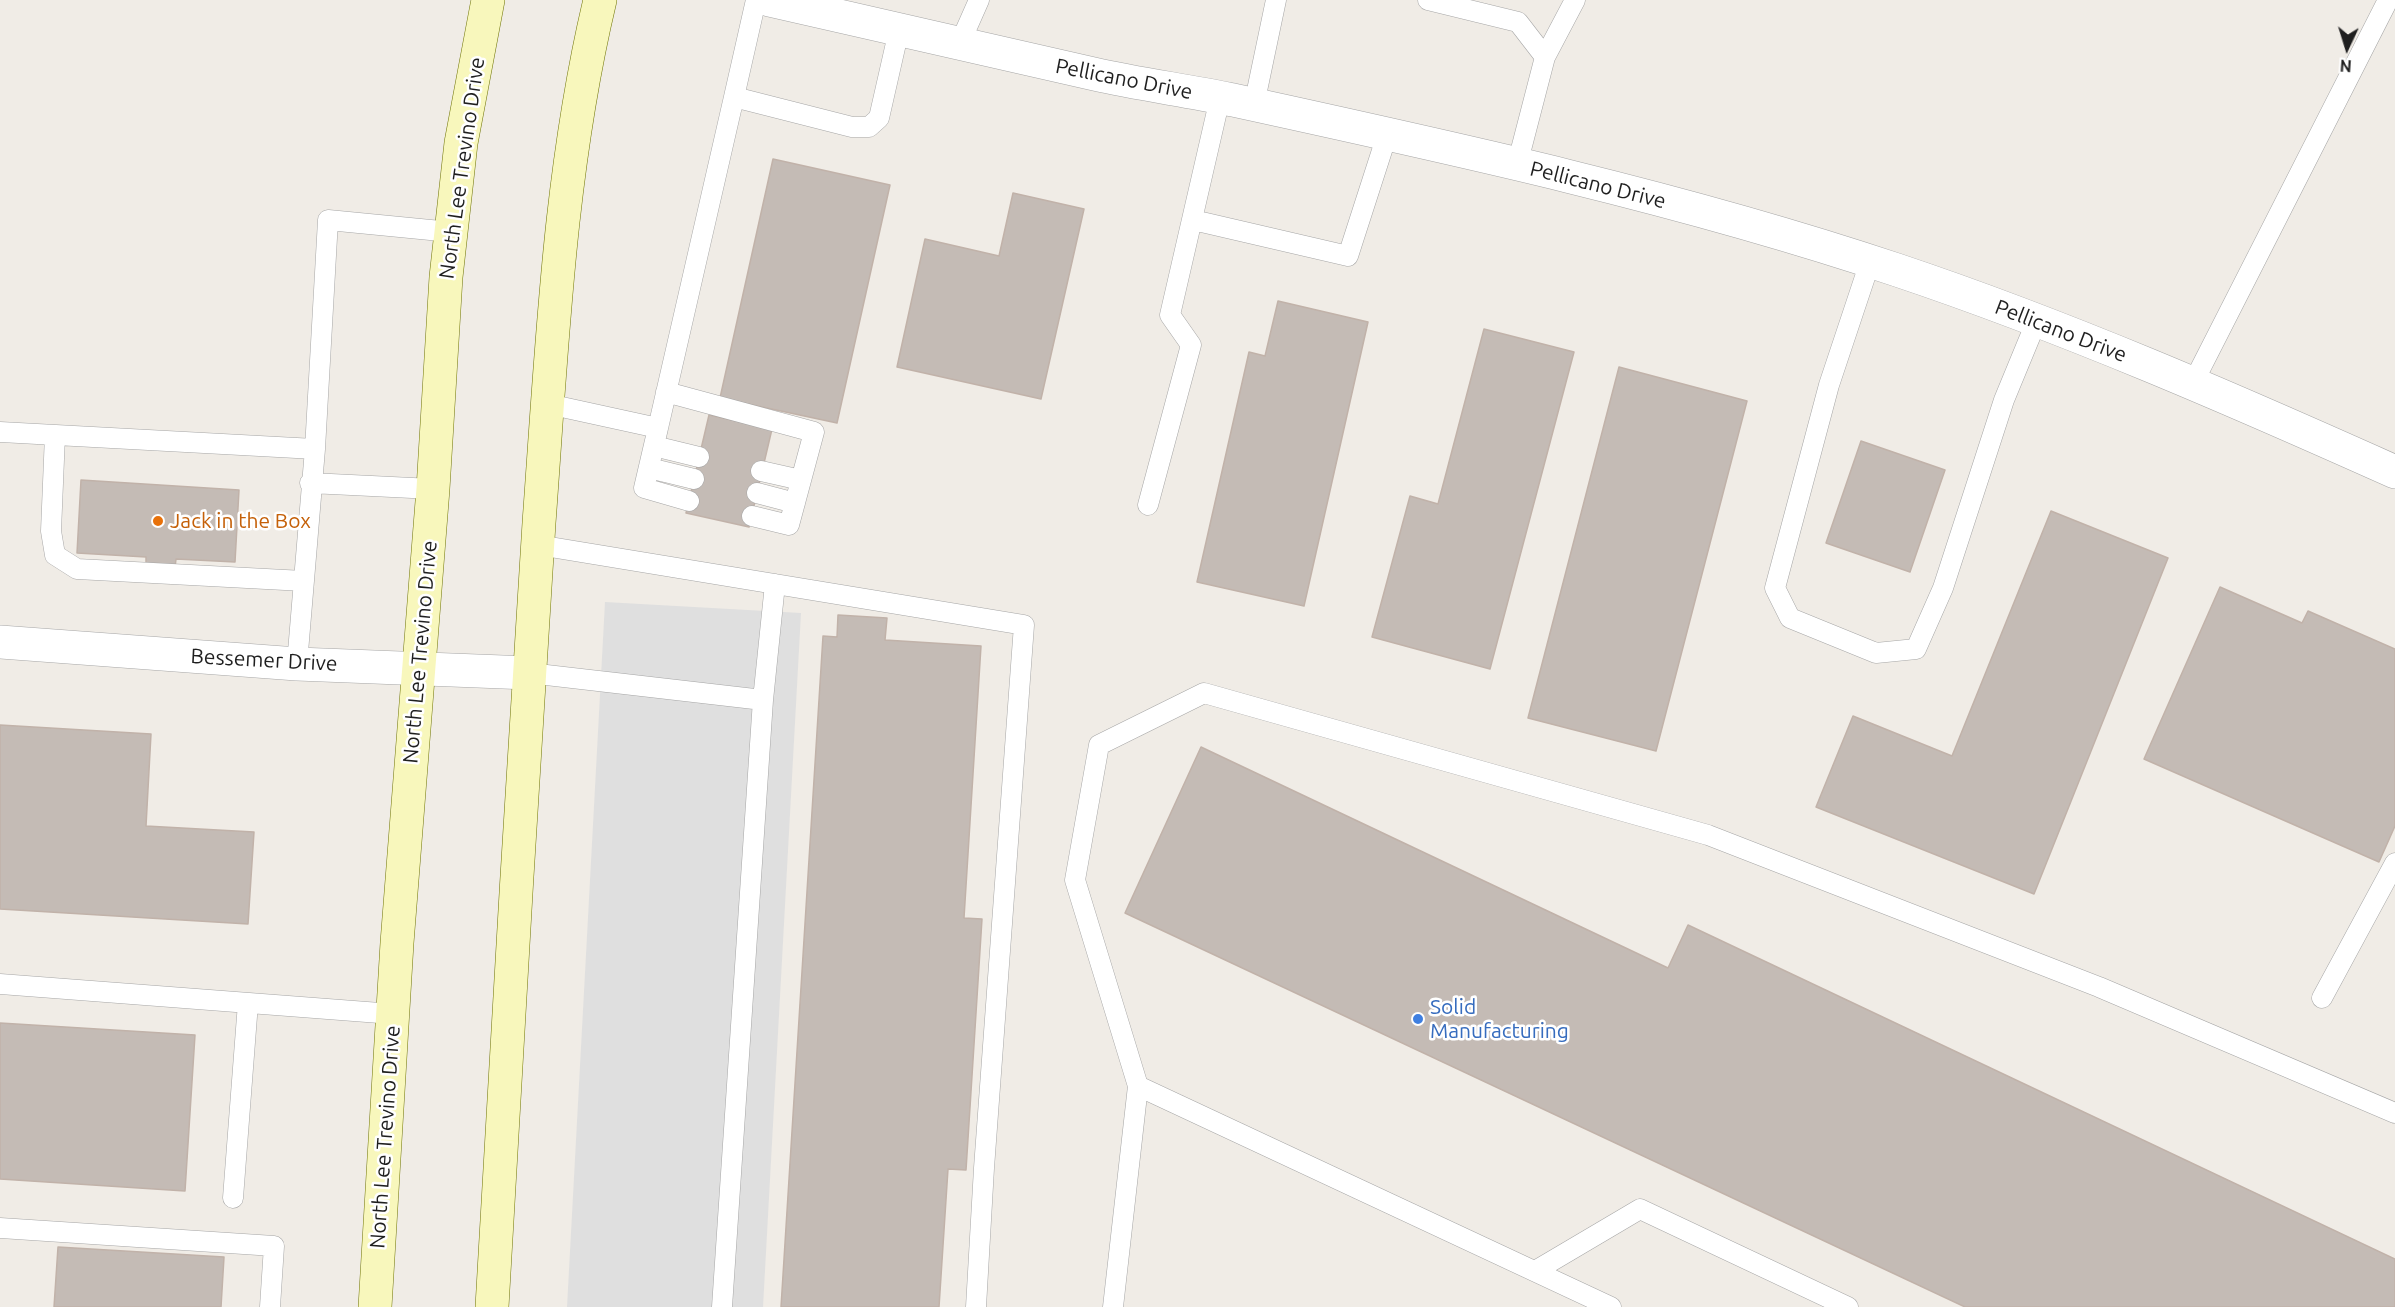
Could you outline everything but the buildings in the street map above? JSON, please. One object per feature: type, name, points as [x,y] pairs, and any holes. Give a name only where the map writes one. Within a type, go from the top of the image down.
[{"type":"main road","name":"North Lee Trevino Drive","points":[[375,1307],[393,1014],[433,489],[446,278],[461,144],[488,0]]},
{"type":"main road","points":[[492,1307],[529,673],[548,404],[570,149],[584,67],[600,0]]},
{"type":"street","name":"Pellicano Drive","points":[[770,0],[1097,75],[1254,105],[1387,135],[1729,218],[1870,262],[2037,320],[2193,383],[2395,472]]},
{"type":"street","name":"Bessemer Drive","points":[[0,642],[297,664],[529,673]]},
{"type":"lane","points":[[689,501],[644,488],[756,0]]},
{"type":"lane","points":[[960,43],[979,0]]},
{"type":"lane","points":[[1254,105],[1276,0]]},
{"type":"lane","points":[[1428,0],[1518,22],[1545,57]]},
{"type":"lane","points":[[1517,165],[1545,57],[1575,0]]},
{"type":"lane","points":[[2193,383],[2388,0]]},
{"type":"lane","points":[[734,97],[852,127],[869,127],[879,118],[899,30]]},
{"type":"lane","points":[[1148,505],[1191,345],[1170,315],[1220,98]]},
{"type":"lane","points":[[1193,220],[1348,256],[1387,135]]},
{"type":"lane","points":[[297,664],[310,483],[315,449],[328,220],[451,232]]},
{"type":"lane","points":[[1870,262],[1829,385],[1775,588],[1790,618],[1876,653],[1916,649],[1943,588],[2004,400],[2037,320]]},
{"type":"lane","points":[[666,392],[814,432],[789,525],[752,516]]},
{"type":"lane","points":[[548,404],[656,437],[699,457]]},
{"type":"lane","points":[[0,432],[315,449]]},
{"type":"lane","points":[[55,435],[51,531],[55,555],[77,568],[304,581]]},
{"type":"lane","points":[[649,468],[694,479]]},
{"type":"lane","points":[[762,471],[801,480]]},
{"type":"lane","points":[[310,483],[433,489]]},
{"type":"lane","points":[[757,493],[795,503]]},
{"type":"lane","points":[[538,545],[1024,625],[984,1167],[976,1307]]},
{"type":"lane","points":[[722,1307],[763,700],[775,584]]},
{"type":"lane","points":[[529,673],[763,700]]},
{"type":"lane","points":[[1113,1307],[1138,1086],[1075,880],[1099,745],[1204,693],[1708,835],[2099,987],[2395,1113]]},
{"type":"lane","points":[[2322,998],[2395,862]]},
{"type":"lane","points":[[0,984],[393,1014]]},
{"type":"lane","points":[[233,1198],[248,1003]]},
{"type":"lane","points":[[1138,1086],[1611,1307]]},
{"type":"lane","points":[[1535,1271],[1640,1209],[1848,1307]]},
{"type":"lane","points":[[0,1228],[274,1246],[270,1307]]},
{"type":"shaded area","points":[[605,602],[801,613],[763,1307],[567,1307]]},
{"type":"place","name":"Jack in the Box","points":[[158,521]]},
{"type":"place","name":"Solid Manufacturing","points":[[1418,1019]]}]
